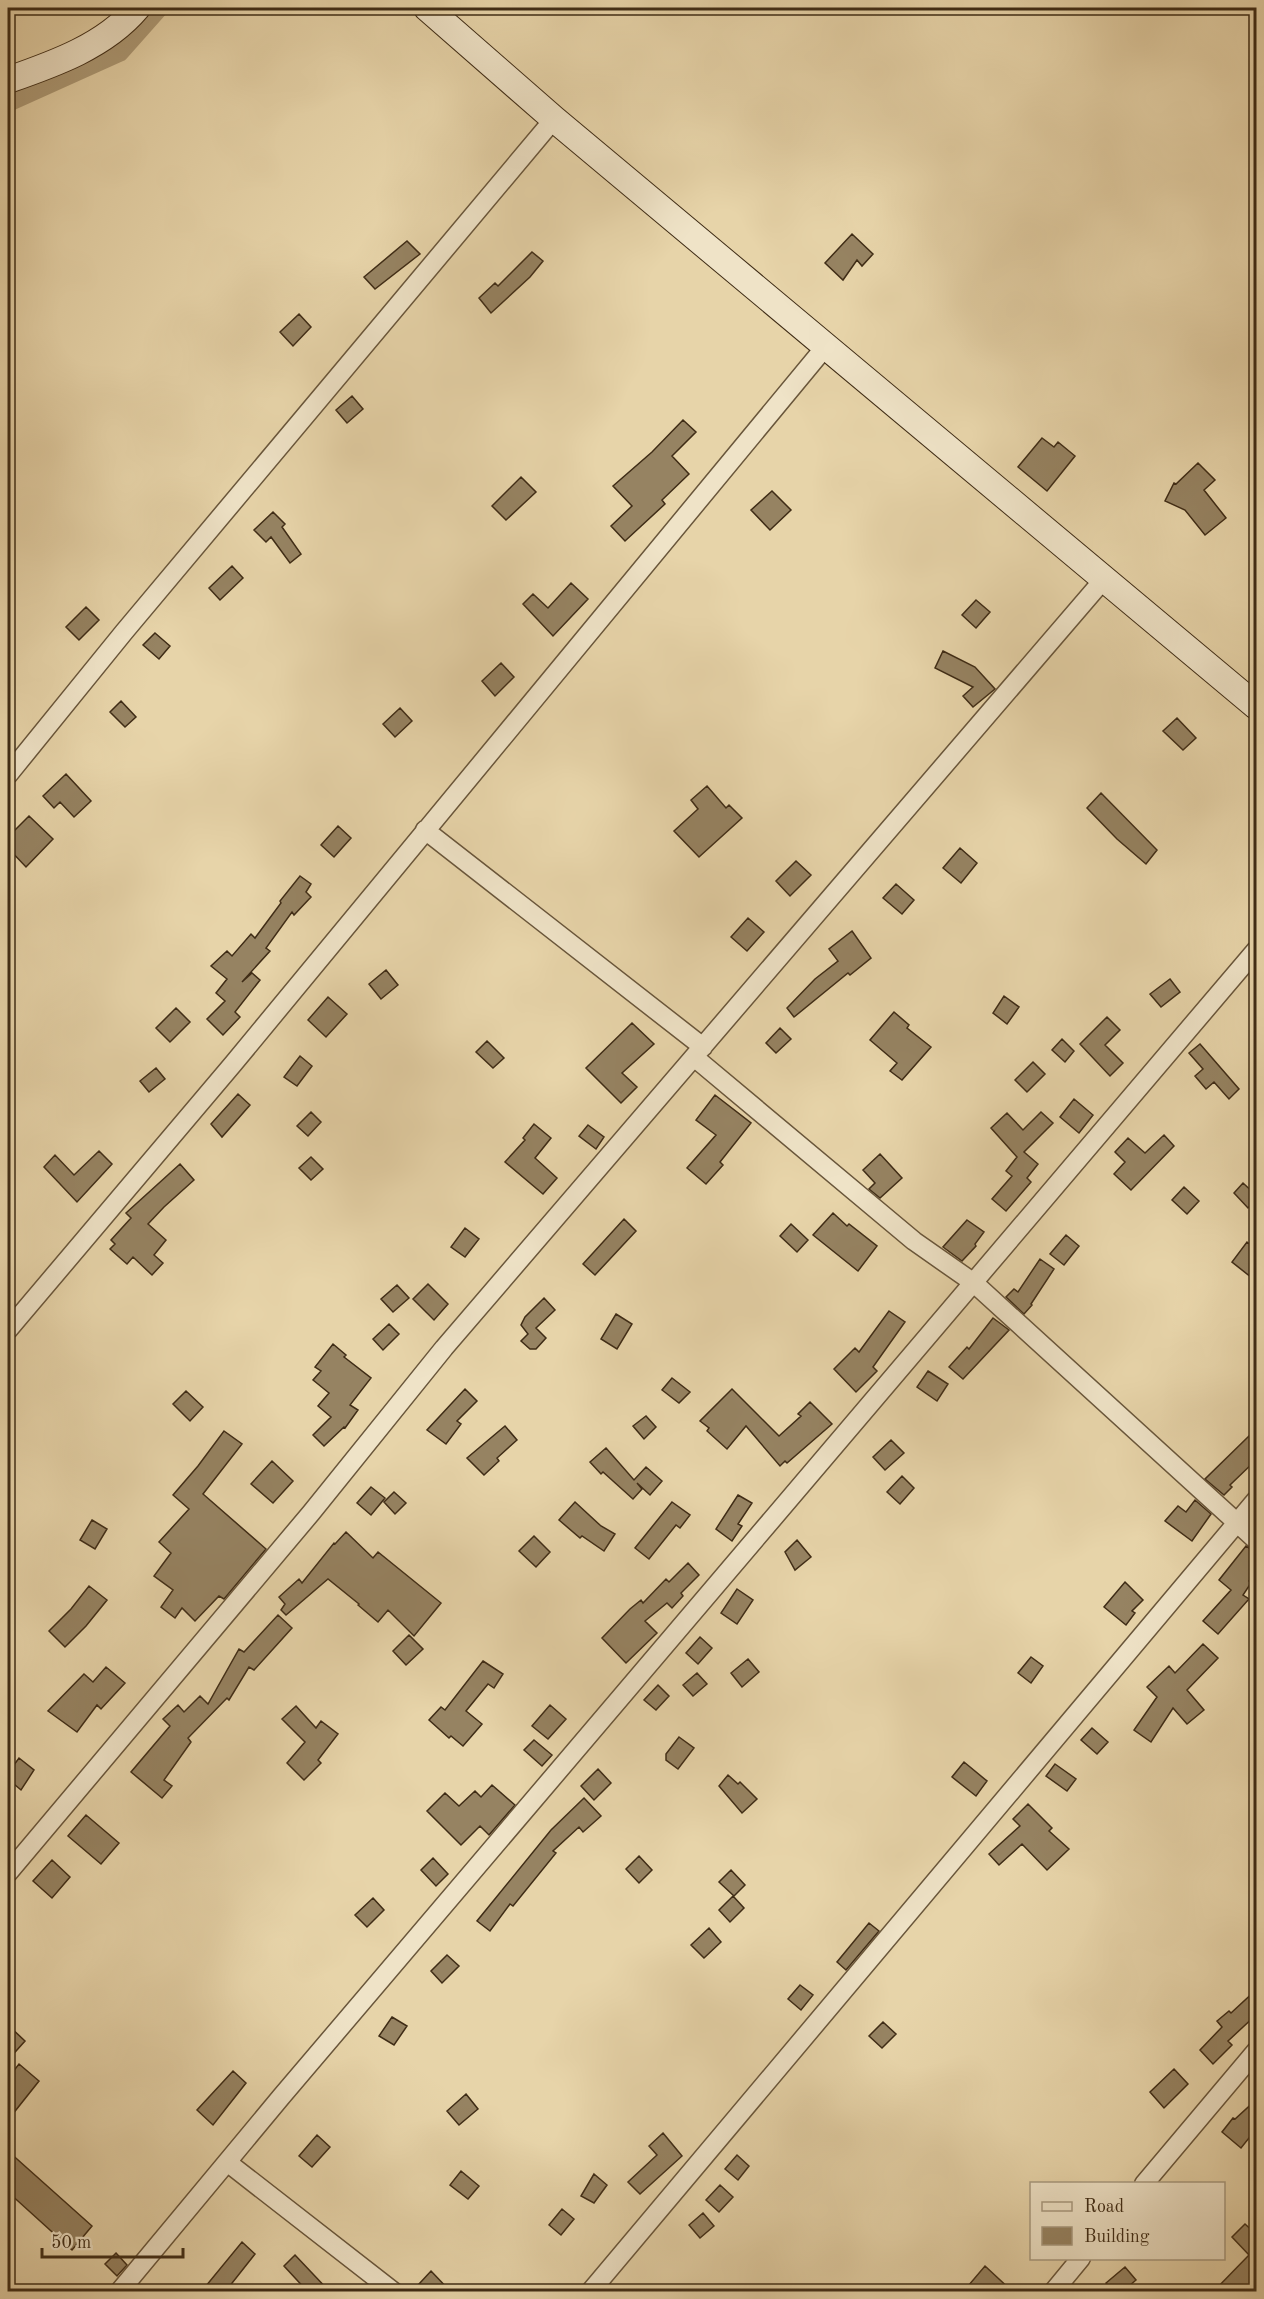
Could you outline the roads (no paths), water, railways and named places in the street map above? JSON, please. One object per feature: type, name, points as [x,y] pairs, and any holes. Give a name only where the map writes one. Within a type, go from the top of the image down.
[{"type":"main road","points":[[8,80],[74,54],[112,32],[137,8]]},
{"type":"main road","points":[[427,8],[554,119],[1257,706]]},
{"type":"street","points":[[8,775],[124,632],[554,119]]},
{"type":"street","points":[[8,1330],[233,1064],[826,346]]},
{"type":"street","points":[[8,1873],[303,1522],[444,1348],[1104,579]]},
{"type":"street","points":[[424,830],[699,1052],[914,1241],[974,1283],[1257,1540]]},
{"type":"street","points":[[119,2292],[1257,950]]},
{"type":"street","points":[[590,2292],[1257,1500]]},
{"type":"street","points":[[1146,2182],[1257,2051]]},
{"type":"street","points":[[227,2162],[394,2292]]},
{"type":"street","points":[[1053,2292],[1080,2260]]},
{"type":"waterway","points":[[8,102],[119,52],[158,8]]}]
